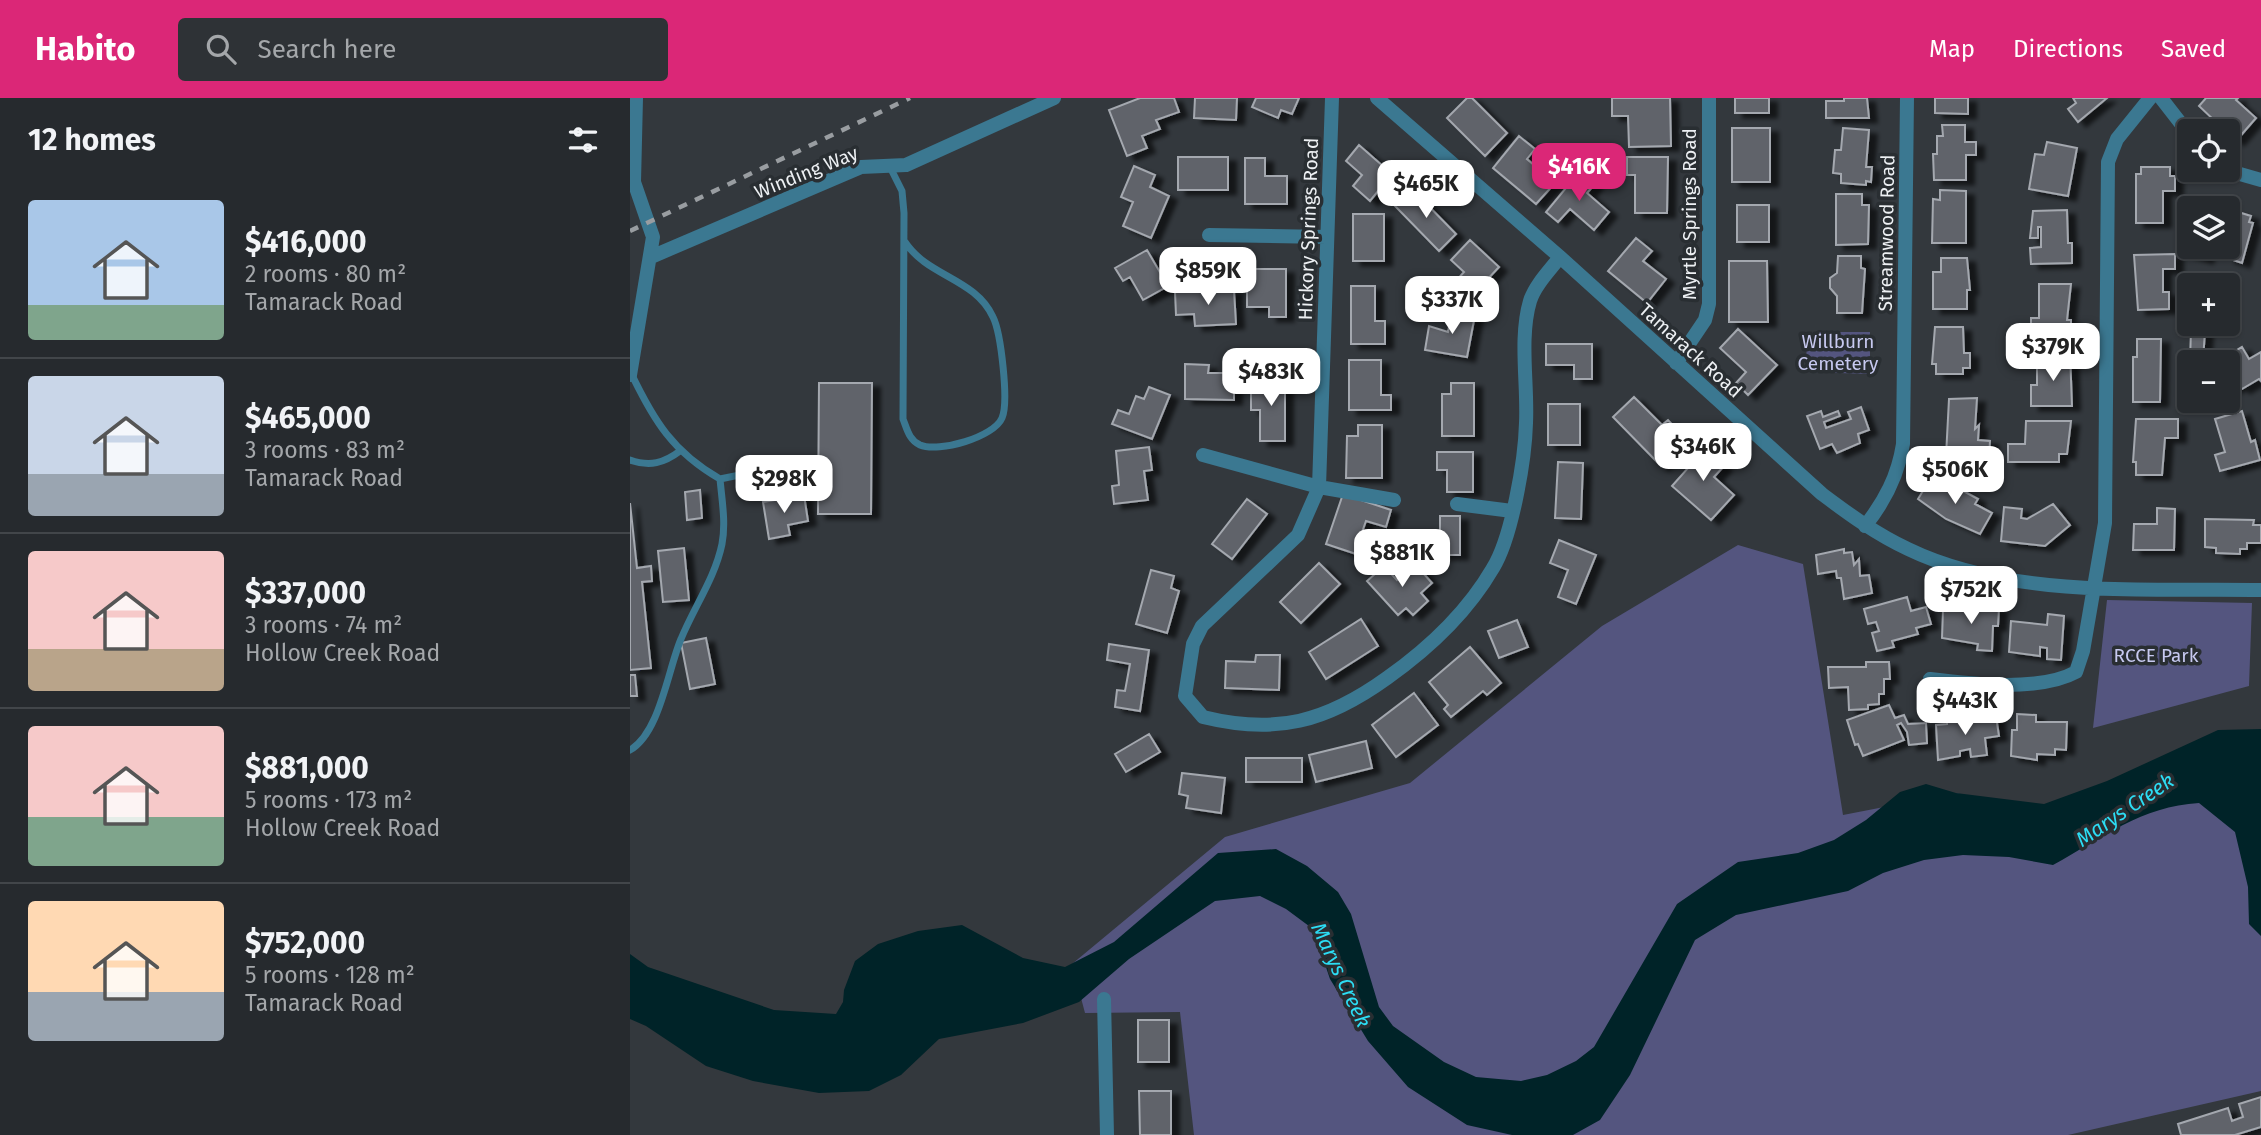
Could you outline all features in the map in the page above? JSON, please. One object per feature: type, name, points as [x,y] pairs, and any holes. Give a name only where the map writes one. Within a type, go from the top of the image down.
[{"type":"street","points":[[630,374],[651,257],[649,222],[632,182],[636,98]]},
{"type":"street","name":"Winding Way","points":[[651,257],[861,167],[906,165],[1054,98]]},
{"type":"street","name":"Hickory Springs Road","points":[[1332,98],[1319,487],[1298,535],[1202,626],[1193,645],[1185,696],[1203,717],[1263,727],[1305,721],[1362,696],[1422,652],[1476,593],[1495,565],[1512,511]]},
{"type":"street","name":"Tamarack Road","points":[[1377,98],[1560,257],[1822,494],[1865,526],[1909,550],[1948,564],[2065,586],[2261,590]]},
{"type":"street","name":"Myrtle Springs Road","points":[[1676,363],[1705,320],[1709,304],[1709,98]]},
{"type":"street","name":"Streamwood Road","points":[[1865,526],[1885,500],[1900,464],[1903,444],[1907,98]]},
{"type":"street","points":[[1930,679],[1996,684],[2063,679],[2076,672],[2083,651],[2105,523],[2108,162],[2117,139],[2150,98]]},
{"type":"street","points":[[2161,98],[2177,119]]},
{"type":"street","points":[[2240,174],[2261,180]]},
{"type":"street","points":[[1209,235],[1326,237]]},
{"type":"street","points":[[1457,504],[1512,511],[1524,451],[1530,303],[1560,257]]},
{"type":"street","points":[[1203,455],[1319,487],[1394,500]]},
{"type":"street","points":[[1104,999],[1107,1135]]},
{"type":"lane","points":[[890,167],[902,191],[905,243],[902,411],[905,425],[911,438],[925,446],[946,445],[977,437],[997,425],[1004,410],[999,341],[993,317],[975,292],[920,261],[905,243]]},
{"type":"lane","points":[[630,374],[650,413],[689,461],[720,479],[769,469]]},
{"type":"lane","points":[[630,460],[656,464],[681,451]]},
{"type":"lane","points":[[630,750],[637,746],[661,701],[682,636],[715,568],[723,526],[720,479]]},
{"type":"green space","name":"Willburn Cemetery","points":[[1807,332],[1870,332],[1870,374],[1806,372]]},
{"type":"green space","points":[[1738,545],[1803,564],[1843,815],[1956,793],[2036,814],[2261,757],[2261,1091],[2068,1135],[1194,1135],[1180,1012],[1085,1013],[1072,964],[1225,837],[1410,783],[1602,626]]},
{"type":"green space","name":"RCCE Park","points":[[2107,600],[2252,603],[2249,686],[2093,728]]},
{"type":"water","name":"Marys Creek","points":[[2261,729],[2261,936],[2249,924],[2248,887],[2235,832],[2199,803],[2178,805],[2141,817],[2053,865],[2009,857],[1963,855],[1924,860],[1883,873],[1848,891],[1736,915],[1695,940],[1630,1075],[1600,1120],[1573,1135],[1512,1135],[1467,1125],[1408,1087],[1368,1041],[1330,979],[1313,929],[1286,909],[1260,896],[1215,901],[1129,959],[1079,1002],[1023,1023],[939,1039],[901,1075],[869,1091],[819,1093],[753,1081],[706,1066],[646,1026],[630,1019],[630,954],[648,967],[774,1010],[836,1014],[843,1002],[844,990],[855,961],[878,944],[918,931],[962,925],[1023,958],[1065,967],[1114,942],[1218,853],[1276,849],[1307,866],[1338,892],[1351,914],[1379,1007],[1393,1026],[1444,1062],[1476,1077],[1521,1081],[1547,1075],[1576,1061],[1594,1047],[1677,904],[1738,862],[1798,853],[1834,840],[1866,820],[1900,792],[1926,784],[1956,793],[2044,804],[2107,781],[2218,730]]},
{"type":"building","points":[[1140,98],[1174,98],[1179,112],[1156,120],[1160,129],[1142,136],[1147,148],[1127,156],[1109,110]]},
{"type":"building","points":[[1195,98],[1237,98],[1236,120],[1194,118]]},
{"type":"building","points":[[1256,98],[1299,98],[1292,114],[1281,110],[1278,118],[1252,107]]},
{"type":"building","points":[[1467,98],[1472,98],[1507,133],[1485,156],[1447,118]]},
{"type":"building","points":[[1612,98],[1670,98],[1671,146],[1629,147],[1628,116],[1612,116]]},
{"type":"building","points":[[1735,98],[1769,98],[1769,113],[1735,113]]},
{"type":"building","points":[[1844,98],[1867,98],[1869,118],[1826,118],[1826,101],[1844,101]]},
{"type":"building","points":[[1935,98],[1968,98],[1968,114],[1935,113]]},
{"type":"building","points":[[2073,98],[2107,98],[2078,122],[2068,109],[2076,103]]},
{"type":"building","points":[[2206,98],[2238,98],[2236,100],[2256,118],[2240,136],[2240,119],[2213,119],[2199,106]]},
{"type":"building","points":[[1942,125],[1965,125],[1965,142],[1976,142],[1976,155],[1966,155],[1966,180],[1934,180],[1933,154],[1937,154],[1937,136],[1943,136]]},
{"type":"building","points":[[1732,128],[1770,128],[1770,182],[1732,182]]},
{"type":"building","points":[[1843,128],[1869,130],[1866,167],[1872,167],[1871,182],[1866,181],[1866,185],[1841,183],[1841,174],[1833,173],[1835,150],[1841,150]]},
{"type":"building","points":[[1519,136],[1535,149],[1527,159],[1555,183],[1536,204],[1493,168]]},
{"type":"building","points":[[2047,142],[2077,148],[2068,196],[2029,189],[2035,154],[2044,155]]},
{"type":"building","points":[[1359,145],[1392,174],[1370,201],[1353,186],[1362,175],[1346,161]]},
{"type":"building","points":[[1178,157],[1228,157],[1228,190],[1178,190]]},
{"type":"building","points":[[1627,157],[1668,157],[1667,213],[1635,213],[1635,175],[1627,175]]},
{"type":"building","points":[[1245,158],[1265,158],[1265,176],[1287,176],[1287,204],[1245,204]]},
{"type":"building","points":[[1134,166],[1155,175],[1150,187],[1169,196],[1151,238],[1123,226],[1133,202],[1121,197]]},
{"type":"building","points":[[2141,167],[2170,167],[2170,176],[2175,176],[2175,191],[2163,191],[2163,223],[2136,223],[2136,174],[2141,174]]},
{"type":"building","points":[[1580,171],[1595,184],[1587,193],[1609,212],[1594,230],[1570,209],[1558,222],[1546,212]]},
{"type":"building","points":[[1412,189],[1456,234],[1439,251],[1395,206]]},
{"type":"building","points":[[1940,190],[1966,191],[1966,243],[1932,243],[1933,199],[1940,200]]},
{"type":"building","points":[[1836,194],[1862,194],[1862,205],[1869,205],[1868,244],[1836,245]]},
{"type":"building","points":[[1737,205],[1769,205],[1769,242],[1737,242]]},
{"type":"building","points":[[2067,210],[2068,243],[2072,243],[2072,263],[2031,264],[2030,248],[2041,247],[2041,227],[2038,227],[2038,238],[2030,238],[2033,211]]},
{"type":"building","points":[[2240,213],[2251,216],[2249,222],[2253,223],[2242,263],[2230,259],[2240,259]]},
{"type":"building","points":[[1353,214],[1384,214],[1384,261],[1353,261]]},
{"type":"building","points":[[1636,238],[1652,251],[1643,261],[1666,279],[1647,303],[1608,271]]},
{"type":"building","points":[[1470,240],[1499,267],[1472,296],[1456,281],[1464,272],[1451,260]]},
{"type":"building","points":[[1147,250],[1168,286],[1143,300],[1130,277],[1123,281],[1115,268]]},
{"type":"building","points":[[2175,254],[2175,269],[2163,269],[2163,292],[2169,292],[2169,309],[2138,310],[2134,255]]},
{"type":"building","points":[[1838,256],[1861,256],[1861,268],[1865,269],[1862,313],[1837,313],[1837,296],[1830,288],[1830,278],[1837,273]]},
{"type":"building","points":[[1941,258],[1967,258],[1970,290],[1967,290],[1967,309],[1933,309],[1933,272],[1941,272]]},
{"type":"building","points":[[1729,261],[1767,261],[1768,322],[1729,322]]},
{"type":"building","points":[[1247,269],[1286,269],[1286,317],[1269,317],[1269,307],[1247,307]]},
{"type":"building","points":[[2039,284],[2071,284],[2067,320],[2071,320],[2071,332],[2031,332],[2031,318],[2039,318]]},
{"type":"building","points":[[1351,286],[1375,286],[1375,321],[1385,321],[1385,344],[1351,344]]},
{"type":"building","points":[[1234,290],[1236,324],[1195,326],[1194,314],[1176,315],[1175,292]]},
{"type":"building","points":[[1452,311],[1475,315],[1467,357],[1425,350],[1429,326],[1448,332]]},
{"type":"building","points":[[1935,327],[1963,327],[1964,353],[1970,353],[1970,368],[1963,368],[1963,374],[1936,374],[1936,364],[1932,364]]},
{"type":"building","points":[[1738,329],[1777,365],[1748,395],[1736,383],[1746,372],[1720,348]]},
{"type":"building","points":[[2191,336],[2205,336],[2204,350],[2190,350]]},
{"type":"building","points":[[2137,339],[2161,339],[2160,402],[2133,402],[2133,357],[2137,357]]},
{"type":"building","points":[[1546,344],[1592,344],[1592,379],[1574,379],[1574,365],[1546,365]]},
{"type":"building","points":[[2242,347],[2249,359],[2261,352],[2261,381],[2259,379],[2242,389],[2240,350],[2237,350]]},
{"type":"building","points":[[2070,352],[2072,406],[2031,406],[2031,385],[2037,385],[2037,365],[2050,365],[2050,358]]},
{"type":"building","points":[[1349,360],[1381,360],[1381,395],[1391,395],[1391,410],[1349,410]]},
{"type":"building","points":[[1185,364],[1209,365],[1208,373],[1234,373],[1234,400],[1185,399]]},
{"type":"building","points":[[1263,376],[1285,376],[1285,441],[1260,441],[1260,410],[1251,410],[1251,392],[1263,392]]},
{"type":"building","points":[[819,383],[872,383],[871,514],[818,514]]},
{"type":"building","points":[[1451,383],[1474,383],[1474,436],[1442,436],[1442,394],[1451,394]]},
{"type":"building","points":[[1149,387],[1170,395],[1152,439],[1112,424],[1118,410],[1129,414],[1136,396],[1144,399]]},
{"type":"building","points":[[1634,397],[1662,425],[1668,420],[1687,440],[1661,466],[1613,417]]},
{"type":"building","points":[[1977,398],[1975,429],[1979,425],[1978,440],[1990,441],[1989,458],[1946,456],[1949,399]]},
{"type":"building","points":[[1548,404],[1580,404],[1580,445],[1548,445]]},
{"type":"building","points":[[1861,407],[1869,430],[1858,434],[1860,443],[1837,453],[1832,444],[1820,449],[1807,416],[1821,411],[1823,417],[1838,411],[1840,416],[1824,422],[1826,428],[1851,419],[1848,412]]},
{"type":"building","points":[[2240,412],[2251,442],[2255,440],[2260,460],[2220,471],[2215,455],[2225,452],[2215,419]]},
{"type":"building","points":[[2136,419],[2178,419],[2178,438],[2165,438],[2162,475],[2136,475],[2136,462],[2133,462]]},
{"type":"building","points":[[2026,421],[2071,421],[2067,454],[2059,454],[2059,462],[2008,462],[2008,444],[2025,444]]},
{"type":"building","points":[[1358,425],[1382,425],[1382,478],[1346,478],[1347,436],[1358,436]]},
{"type":"building","points":[[1697,443],[1724,466],[1714,477],[1734,495],[1711,520],[1672,486],[1689,467],[1681,461]]},
{"type":"building","points":[[1149,447],[1152,470],[1144,471],[1148,500],[1114,504],[1112,486],[1119,485],[1116,451]]},
{"type":"building","points":[[1437,452],[1473,452],[1473,492],[1447,492],[1447,470],[1437,470]]},
{"type":"building","points":[[1558,462],[1583,463],[1581,519],[1555,518]]},
{"type":"building","points":[[1929,481],[1941,487],[1945,481],[1978,499],[1975,504],[1992,513],[1980,534],[1946,519],[1918,499]]},
{"type":"building","points":[[700,490],[702,518],[687,520],[685,492]]},
{"type":"building","points":[[1343,494],[1391,510],[1386,527],[1366,521],[1360,538],[1370,541],[1365,557],[1326,544]]},
{"type":"building","points":[[804,495],[808,521],[788,525],[790,535],[769,539],[763,502]]},
{"type":"building","points":[[1247,499],[1267,514],[1232,559],[1212,544]]},
{"type":"building","points":[[630,503],[637,568],[651,566],[652,581],[642,582],[651,668],[630,670]]},
{"type":"building","points":[[2053,504],[2070,525],[2045,546],[2001,541],[2004,507],[2022,509],[2021,518],[2027,519]]},
{"type":"building","points":[[2157,508],[2175,509],[2174,550],[2133,550],[2134,524],[2157,524]]},
{"type":"building","points":[[1440,516],[1460,516],[1460,555],[1440,555]]},
{"type":"building","points":[[2205,519],[2254,520],[2253,525],[2261,525],[2261,543],[2247,543],[2247,549],[2240,549],[2240,554],[2216,553],[2216,548],[2205,547]]},
{"type":"building","points":[[1559,540],[1596,555],[1576,604],[1558,597],[1568,570],[1550,563]]},
{"type":"building","points":[[684,548],[689,600],[663,602],[658,551]]},
{"type":"building","points":[[1844,549],[1844,553],[1852,552],[1854,565],[1859,559],[1860,576],[1869,575],[1872,593],[1844,599],[1841,578],[1837,578],[1836,571],[1818,574],[1816,555]]},
{"type":"building","points":[[1319,563],[1340,584],[1301,623],[1280,602]]},
{"type":"building","points":[[1415,564],[1432,583],[1421,593],[1428,601],[1413,615],[1406,608],[1398,615],[1367,581],[1384,566],[1397,580]]},
{"type":"building","points":[[1151,570],[1174,576],[1171,588],[1179,591],[1167,633],[1136,624]]},
{"type":"building","points":[[1907,597],[1911,611],[1926,607],[1931,624],[1916,628],[1918,634],[1892,641],[1894,647],[1877,651],[1872,633],[1879,631],[1876,622],[1868,624],[1864,609]]},
{"type":"building","points":[[1964,607],[1999,608],[1998,626],[1993,626],[1992,651],[1977,650],[1978,644],[1942,638],[1943,610],[1964,611]]},
{"type":"building","points":[[2048,614],[2064,616],[2061,660],[2047,659],[2047,648],[2040,647],[2040,656],[2009,652],[2011,621],[2047,625]]},
{"type":"building","points":[[1361,619],[1378,646],[1326,679],[1309,652]]},
{"type":"building","points":[[1517,620],[1528,647],[1499,658],[1488,631]]},
{"type":"building","points":[[706,638],[715,684],[690,689],[681,643]]},
{"type":"building","points":[[1109,644],[1149,650],[1140,711],[1115,707],[1117,690],[1125,691],[1130,664],[1107,660]]},
{"type":"building","points":[[1470,647],[1501,683],[1487,695],[1483,691],[1451,717],[1444,709],[1448,705],[1429,682]]},
{"type":"building","points":[[1256,655],[1280,655],[1279,690],[1225,688],[1226,661],[1255,662]]},
{"type":"building","points":[[1866,662],[1889,662],[1890,679],[1884,679],[1884,694],[1879,694],[1879,704],[1868,705],[1868,709],[1849,710],[1848,687],[1829,688],[1828,667],[1866,667]]},
{"type":"building","points":[[630,675],[635,675],[637,696],[630,696]]},
{"type":"building","points":[[1414,693],[1438,725],[1396,757],[1372,725]]},
{"type":"building","points":[[1889,705],[1895,718],[1904,715],[1908,724],[1926,723],[1927,743],[1909,745],[1907,732],[1901,723],[1897,725],[1904,740],[1863,756],[1858,744],[1855,745],[1847,720]]},
{"type":"building","points":[[2017,714],[2036,715],[2036,722],[2067,722],[2066,750],[2055,749],[2055,755],[2037,754],[2037,760],[2011,756],[2012,730],[2017,730]]},
{"type":"building","points":[[1996,716],[1999,736],[1985,738],[1987,755],[1971,757],[1970,749],[1960,751],[1960,756],[1938,760],[1936,725],[1947,724],[1947,721]]},
{"type":"building","points":[[1149,734],[1160,752],[1126,772],[1115,754]]},
{"type":"building","points":[[1366,741],[1372,768],[1316,782],[1309,755]]},
{"type":"building","points":[[1246,758],[1302,758],[1302,782],[1246,782]]},
{"type":"building","points":[[1182,773],[1225,778],[1221,813],[1186,808],[1188,796],[1179,794]]},
{"type":"building","points":[[1138,1020],[1169,1020],[1169,1062],[1138,1062]]},
{"type":"building","points":[[1139,1091],[1171,1091],[1171,1135],[1140,1135]]},
{"type":"building","points":[[2261,1097],[2261,1127],[2235,1135],[2181,1135],[2178,1124],[2228,1108],[2232,1121],[2243,1117],[2239,1104]]},
{"type":"railway","points":[[630,231],[910,98]]}]
